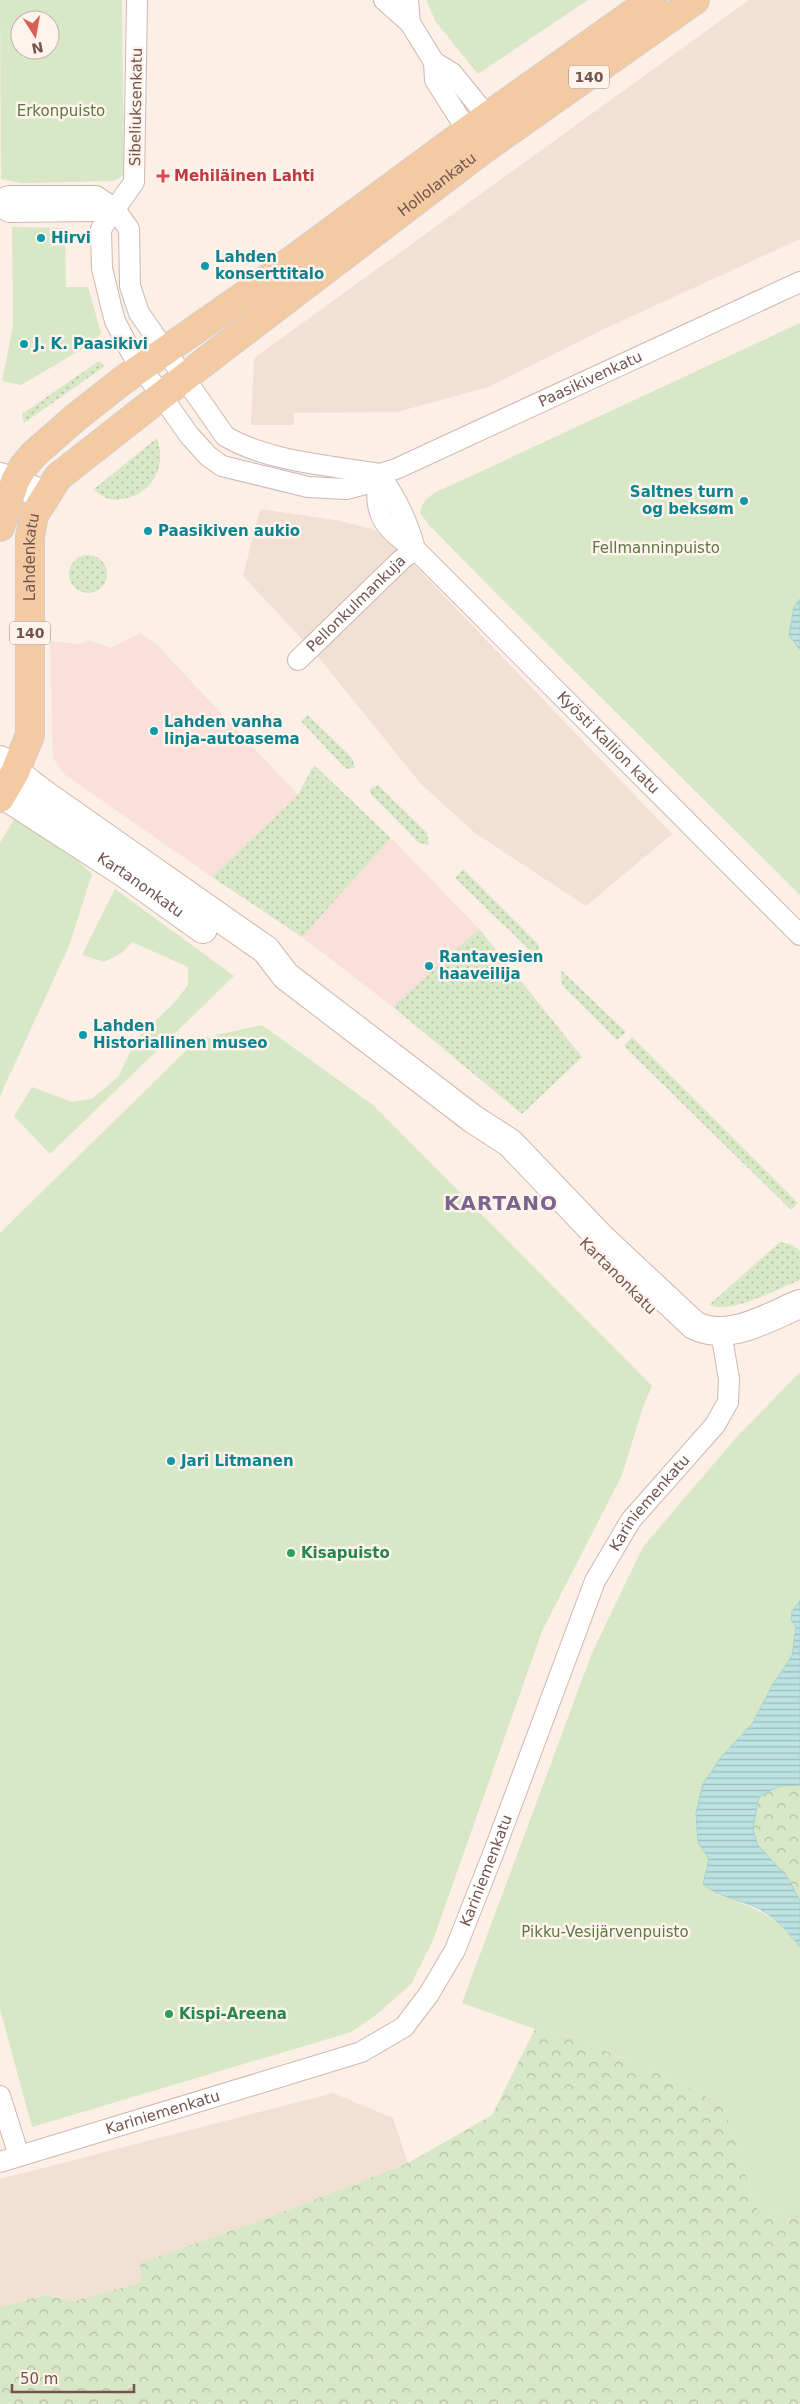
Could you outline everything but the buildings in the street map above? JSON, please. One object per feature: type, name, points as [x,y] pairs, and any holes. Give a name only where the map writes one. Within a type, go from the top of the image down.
[{"type":"main road","name":"Hollolankatu","points":[[185,378],[652,0]]},
{"type":"main road","name":"Hollolankatu","points":[[175,344],[485,134],[695,0]]},
{"type":"main road","name":"140","points":[[7,479],[75,418],[175,344]]},
{"type":"main road","name":"Lahdenkatu","points":[[3,782],[30,736],[31,666],[28,555],[34,514],[58,477],[185,378]]},
{"type":"main road","points":[[0,527],[7,479],[45,495]]},
{"type":"main road","name":"Kartanonkatu","points":[[3,782],[266,950],[286,976],[473,1119],[510,1143],[601,1238],[694,1325],[710,1331],[723,1340],[741,1345],[800,1321]]},
{"type":"main road","name":"Kartanonkatu","points":[[473,1119],[498,1155],[674,1330],[691,1344],[702,1347],[723,1340],[800,1304]]},
{"type":"street","name":"Sibeliuksenkatu","points":[[137,0],[134,182],[100,230],[102,268],[131,375],[163,396]]},
{"type":"street","points":[[384,0],[410,23],[434,62],[452,73],[485,134]]},
{"type":"street","points":[[408,0],[410,23]]},
{"type":"street","points":[[0,199],[8,196],[96,196],[114,208],[129,229],[130,286],[138,313],[175,344],[185,378]]},
{"type":"street","points":[[0,208],[9,212],[94,211],[114,208]]},
{"type":"street","name":"Paasikivenkatu","points":[[163,396],[189,435],[208,456],[222,466],[308,487],[346,490],[362,485],[379,474],[396,469],[800,282]]},
{"type":"street","name":"Paasikivenkatu","points":[[185,378],[225,436],[242,447],[303,461],[379,474]]},
{"type":"street","name":"Kyösti Kallion katu","points":[[379,474],[375,495],[381,514],[391,533],[416,549],[800,935]]},
{"type":"street","name":"Pellonkulmankuja","points":[[298,660],[401,560],[416,549]]},
{"type":"street","name":"Kariniemenkatu","points":[[9,2159],[360,2052],[404,2027],[429,1994],[455,1950],[595,1581],[631,1520],[714,1425],[728,1402],[729,1379],[723,1340]]},
{"type":"street","points":[[0,2096],[9,2159]]},
{"type":"shaded area","points":[[749,0],[800,0],[800,239],[602,330],[489,387],[397,412],[294,413],[294,425],[251,425],[254,358]]},
{"type":"shaded area","points":[[260,509],[335,520],[373,529],[397,547],[672,834],[586,906],[475,833],[421,784],[315,653],[243,576]]},
{"type":"shaded area","points":[[140,633],[156,644],[298,795],[212,877],[64,774],[53,758],[50,641],[77,644],[90,641],[111,648]]},
{"type":"shaded area","points":[[391,838],[479,929],[393,1007],[302,937]]},
{"type":"shaded area","points":[[333,2093],[393,2118],[408,2163],[275,2215],[140,2263],[142,2282],[75,2301],[45,2295],[0,2307],[0,2179]]},
{"type":"green space","name":"Erkonpuisto","points":[[0,0],[122,0],[124,175],[114,181],[22,183],[1,179]]},
{"type":"green space","points":[[426,0],[588,0],[478,74],[436,22]]},
{"type":"green space","points":[[12,227],[65,228],[66,287],[88,287],[101,333],[96,341],[21,385],[2,381],[13,326]]},
{"type":"green space","name":"Fellmanninpuisto","points":[[800,323],[800,895],[492,589],[430,526],[420,513],[424,502],[437,492]]},
{"type":"green space","points":[[99,361],[105,366],[24,423],[22,414]]},
{"type":"green space","points":[[157,438],[160,455],[158,470],[154,479],[141,492],[125,499],[115,499],[106,498],[93,490]]},
{"type":"green space","points":[[88,555],[95,556],[101,561],[106,567],[106,581],[101,587],[95,592],[88,593],[81,592],[75,587],[70,581],[69,574],[70,567],[75,561],[81,556]]},
{"type":"green space","points":[[308,715],[352,758],[355,768],[347,769],[343,766],[301,721]]},
{"type":"green space","points":[[314,765],[391,838],[302,937],[212,877],[298,795]]},
{"type":"green space","points":[[378,785],[427,833],[429,845],[419,843],[371,794],[370,789]]},
{"type":"green space","points":[[17,815],[41,826],[92,874],[69,946],[0,1096],[0,843]]},
{"type":"green space","points":[[463,869],[539,945],[538,954],[535,955],[455,878]]},
{"type":"green space","points":[[115,889],[234,976],[50,1154],[14,1116],[32,1087],[72,1102],[92,1099],[118,1077],[137,1038],[174,1003],[188,985],[188,967],[132,942],[123,952],[104,962],[82,955]]},
{"type":"green space","points":[[479,929],[582,1057],[522,1114],[393,1007]]},
{"type":"green space","points":[[561,970],[626,1032],[617,1040],[562,985]]},
{"type":"green space","name":"Kisapuisto","points":[[262,1025],[373,1105],[652,1386],[643,1407],[622,1475],[542,1631],[433,1940],[411,1984],[376,2015],[351,2032],[32,2127],[0,2009],[0,1233],[201,1036],[211,1038],[216,1035]]},
{"type":"green space","points":[[632,1037],[798,1203],[791,1210],[624,1046]]},
{"type":"green space","points":[[780,1242],[793,1245],[800,1251],[800,1280],[742,1303],[719,1307],[709,1305]]},
{"type":"green space","name":"Pikku-Vesijärvenpuisto","points":[[800,1372],[800,1600],[797,1602],[791,1620],[796,1627],[792,1656],[773,1684],[752,1724],[721,1757],[698,1842],[709,1859],[718,1895],[742,1903],[764,1914],[783,1927],[800,1947],[800,2220],[758,2211],[725,2110],[697,2090],[574,2037],[535,2029],[462,2003],[592,1653],[643,1547],[734,1440]]},
{"type":"green space","points":[[800,1785],[800,1902],[788,1878],[757,1844],[753,1828],[759,1797],[779,1786]]},
{"type":"green space","points":[[535,2029],[574,2037],[697,2090],[725,2110],[758,2211],[800,2220],[800,2404],[0,2404],[0,2307],[45,2295],[75,2301],[142,2282],[140,2263],[275,2215],[408,2163],[492,2115]]},
{"type":"water","points":[[800,599],[800,650],[789,635],[794,607]]},
{"type":"water","points":[[800,1600],[800,1785],[779,1786],[759,1797],[753,1828],[757,1844],[788,1878],[800,1901],[800,1947],[785,1929],[760,1909],[721,1895],[703,1884],[709,1859],[698,1842],[696,1813],[703,1784],[721,1757],[752,1724],[773,1684],[792,1656],[796,1627],[791,1620],[792,1612]]},
{"type":"place","name":"Mehiläinen Lahti","points":[[163,176]]},
{"type":"place","name":"Hirvi","points":[[41,238]]},
{"type":"place","name":"Lahden konserttitalo","points":[[205,266]]},
{"type":"place","name":"J. K. Paasikivi","points":[[24,344]]},
{"type":"place","name":"Saltnes turn og beksøm","points":[[744,501]]},
{"type":"place","name":"Paasikiven aukio","points":[[148,531]]},
{"type":"place","name":"Lahden vanha linja-autoasema","points":[[154,731]]},
{"type":"place","name":"Rantavesien haaveilija","points":[[429,966]]},
{"type":"place","name":"Lahden Historiallinen museo","points":[[83,1035]]},
{"type":"place","name":"Jari Litmanen","points":[[171,1461]]},
{"type":"place","name":"Kisapuisto","points":[[291,1553]]},
{"type":"place","name":"Kispi-Areena","points":[[169,2014]]},
{"type":"district","name":"KARTANO","points":[[501,1203]]}]
